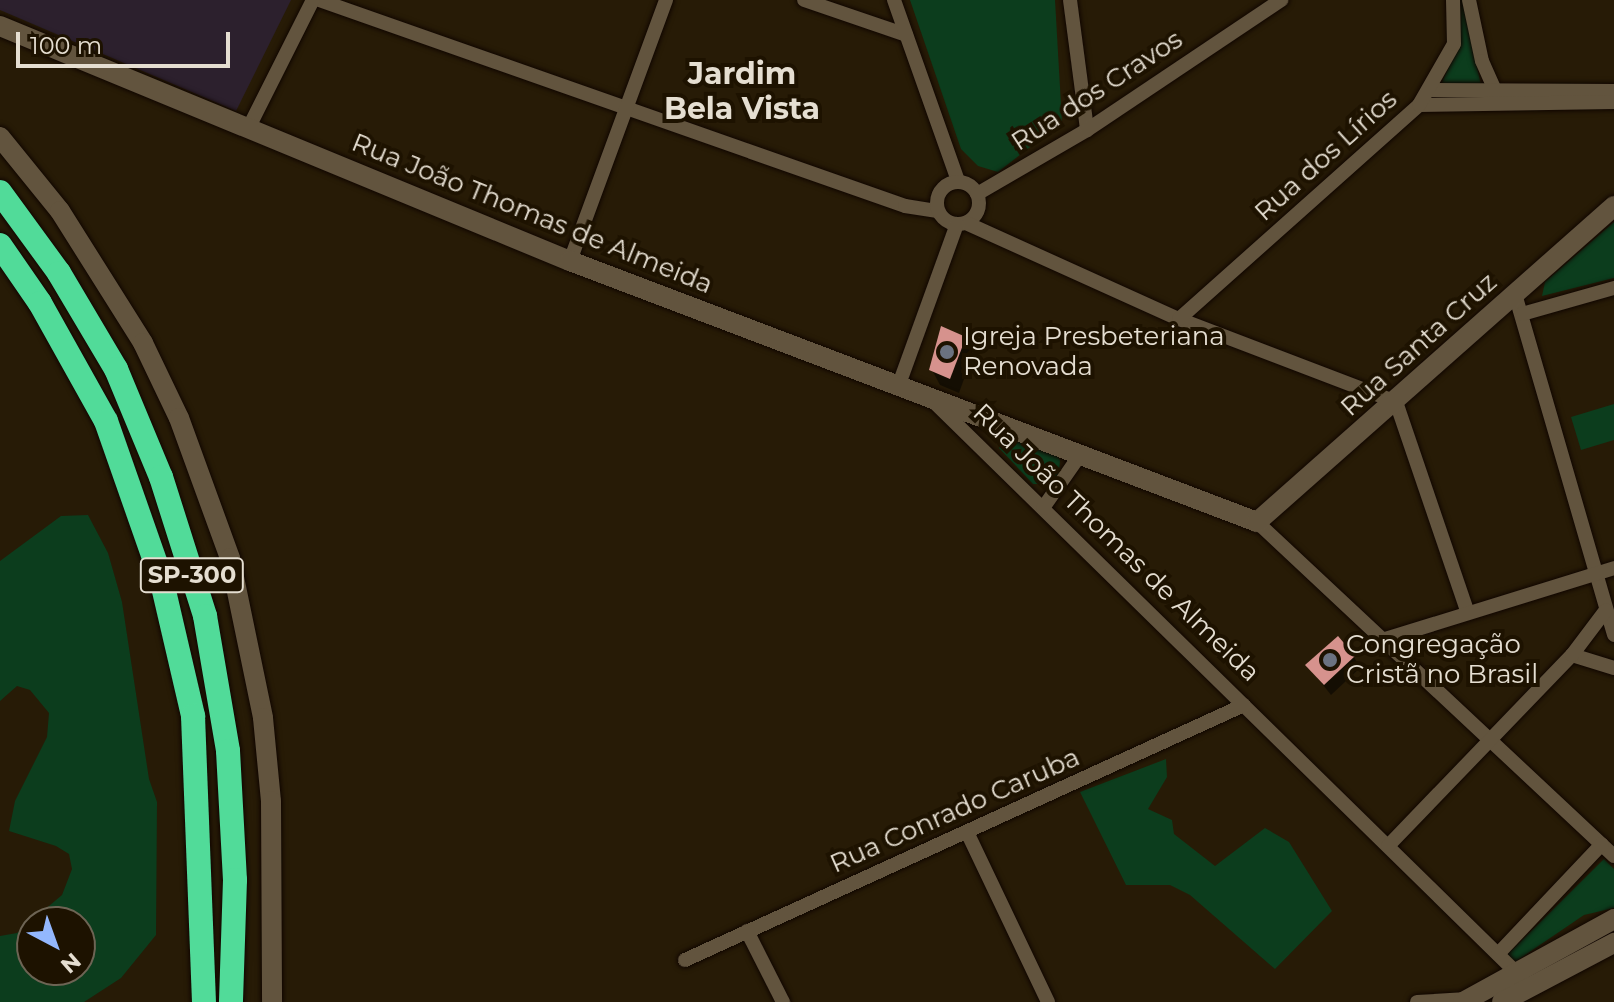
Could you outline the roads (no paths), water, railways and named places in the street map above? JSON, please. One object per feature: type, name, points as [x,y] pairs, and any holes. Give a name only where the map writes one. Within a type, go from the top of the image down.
[{"type":"highway","name":"SP-300","points":[[0,192],[59,273],[116,369],[161,477],[205,616],[228,751],[235,880],[231,1002]]},
{"type":"highway","name":"SP-300","points":[[0,245],[40,303],[106,421],[161,578],[193,716],[204,1002]]},
{"type":"street","points":[[248,129],[316,0],[905,206],[938,211],[961,224],[1179,319],[1396,402],[1467,611]]},
{"type":"street","points":[[570,261],[666,0]]},
{"type":"street","points":[[804,0],[906,35]]},
{"type":"street","points":[[894,0],[958,181],[977,194],[979,209],[961,224],[898,387]]},
{"type":"street","points":[[1070,0],[1087,130]]},
{"type":"street","name":"Rua dos Cravos","points":[[977,194],[1087,130],[1281,0]]},
{"type":"street","name":"Rua dos Lírios","points":[[1179,319],[1419,105],[1431,90],[1454,44],[1453,0]]},
{"type":"street","points":[[1469,0],[1482,61],[1495,90]]},
{"type":"street","name":"Rua João Thomas de Almeida","points":[[0,26],[570,261],[935,402],[1529,985]]},
{"type":"street","points":[[1431,90],[1614,91]]},
{"type":"street","points":[[1419,105],[1614,102]]},
{"type":"street","points":[[0,137],[60,211],[143,343],[179,418],[230,558],[267,759],[272,1002]]},
{"type":"street","points":[[938,211],[940,191],[958,181]]},
{"type":"street","name":"Rua Santa Cruz","points":[[1257,522],[1614,206]]},
{"type":"street","points":[[1522,314],[1614,288]]},
{"type":"street","points":[[1515,294],[1614,635]]},
{"type":"street","points":[[935,402],[1257,522],[1614,856]]},
{"type":"street","points":[[1043,508],[1080,455]]},
{"type":"street","points":[[1382,640],[1467,611],[1614,568]]},
{"type":"street","points":[[1388,846],[1572,655],[1606,610]]},
{"type":"street","points":[[1572,655],[1614,668]]},
{"type":"street","name":"Rua Conrado Caruba","points":[[685,960],[1244,705]]},
{"type":"street","points":[[967,832],[1048,1002]]},
{"type":"street","points":[[1498,954],[1602,844]]},
{"type":"street","points":[[1417,1002],[1465,1000],[1514,970],[1614,919]]},
{"type":"street","points":[[747,931],[783,1002]]},
{"type":"street","points":[[1502,1002],[1529,985],[1614,943]]},
{"type":"place","name":"Igreja Presbeteriana Renovada","points":[[947,352]]},
{"type":"place","name":"Congregação Cristã no Brasil","points":[[1330,660]]},
{"type":"district","name":"Jardim Bela Vista","points":[[742,91]]}]
